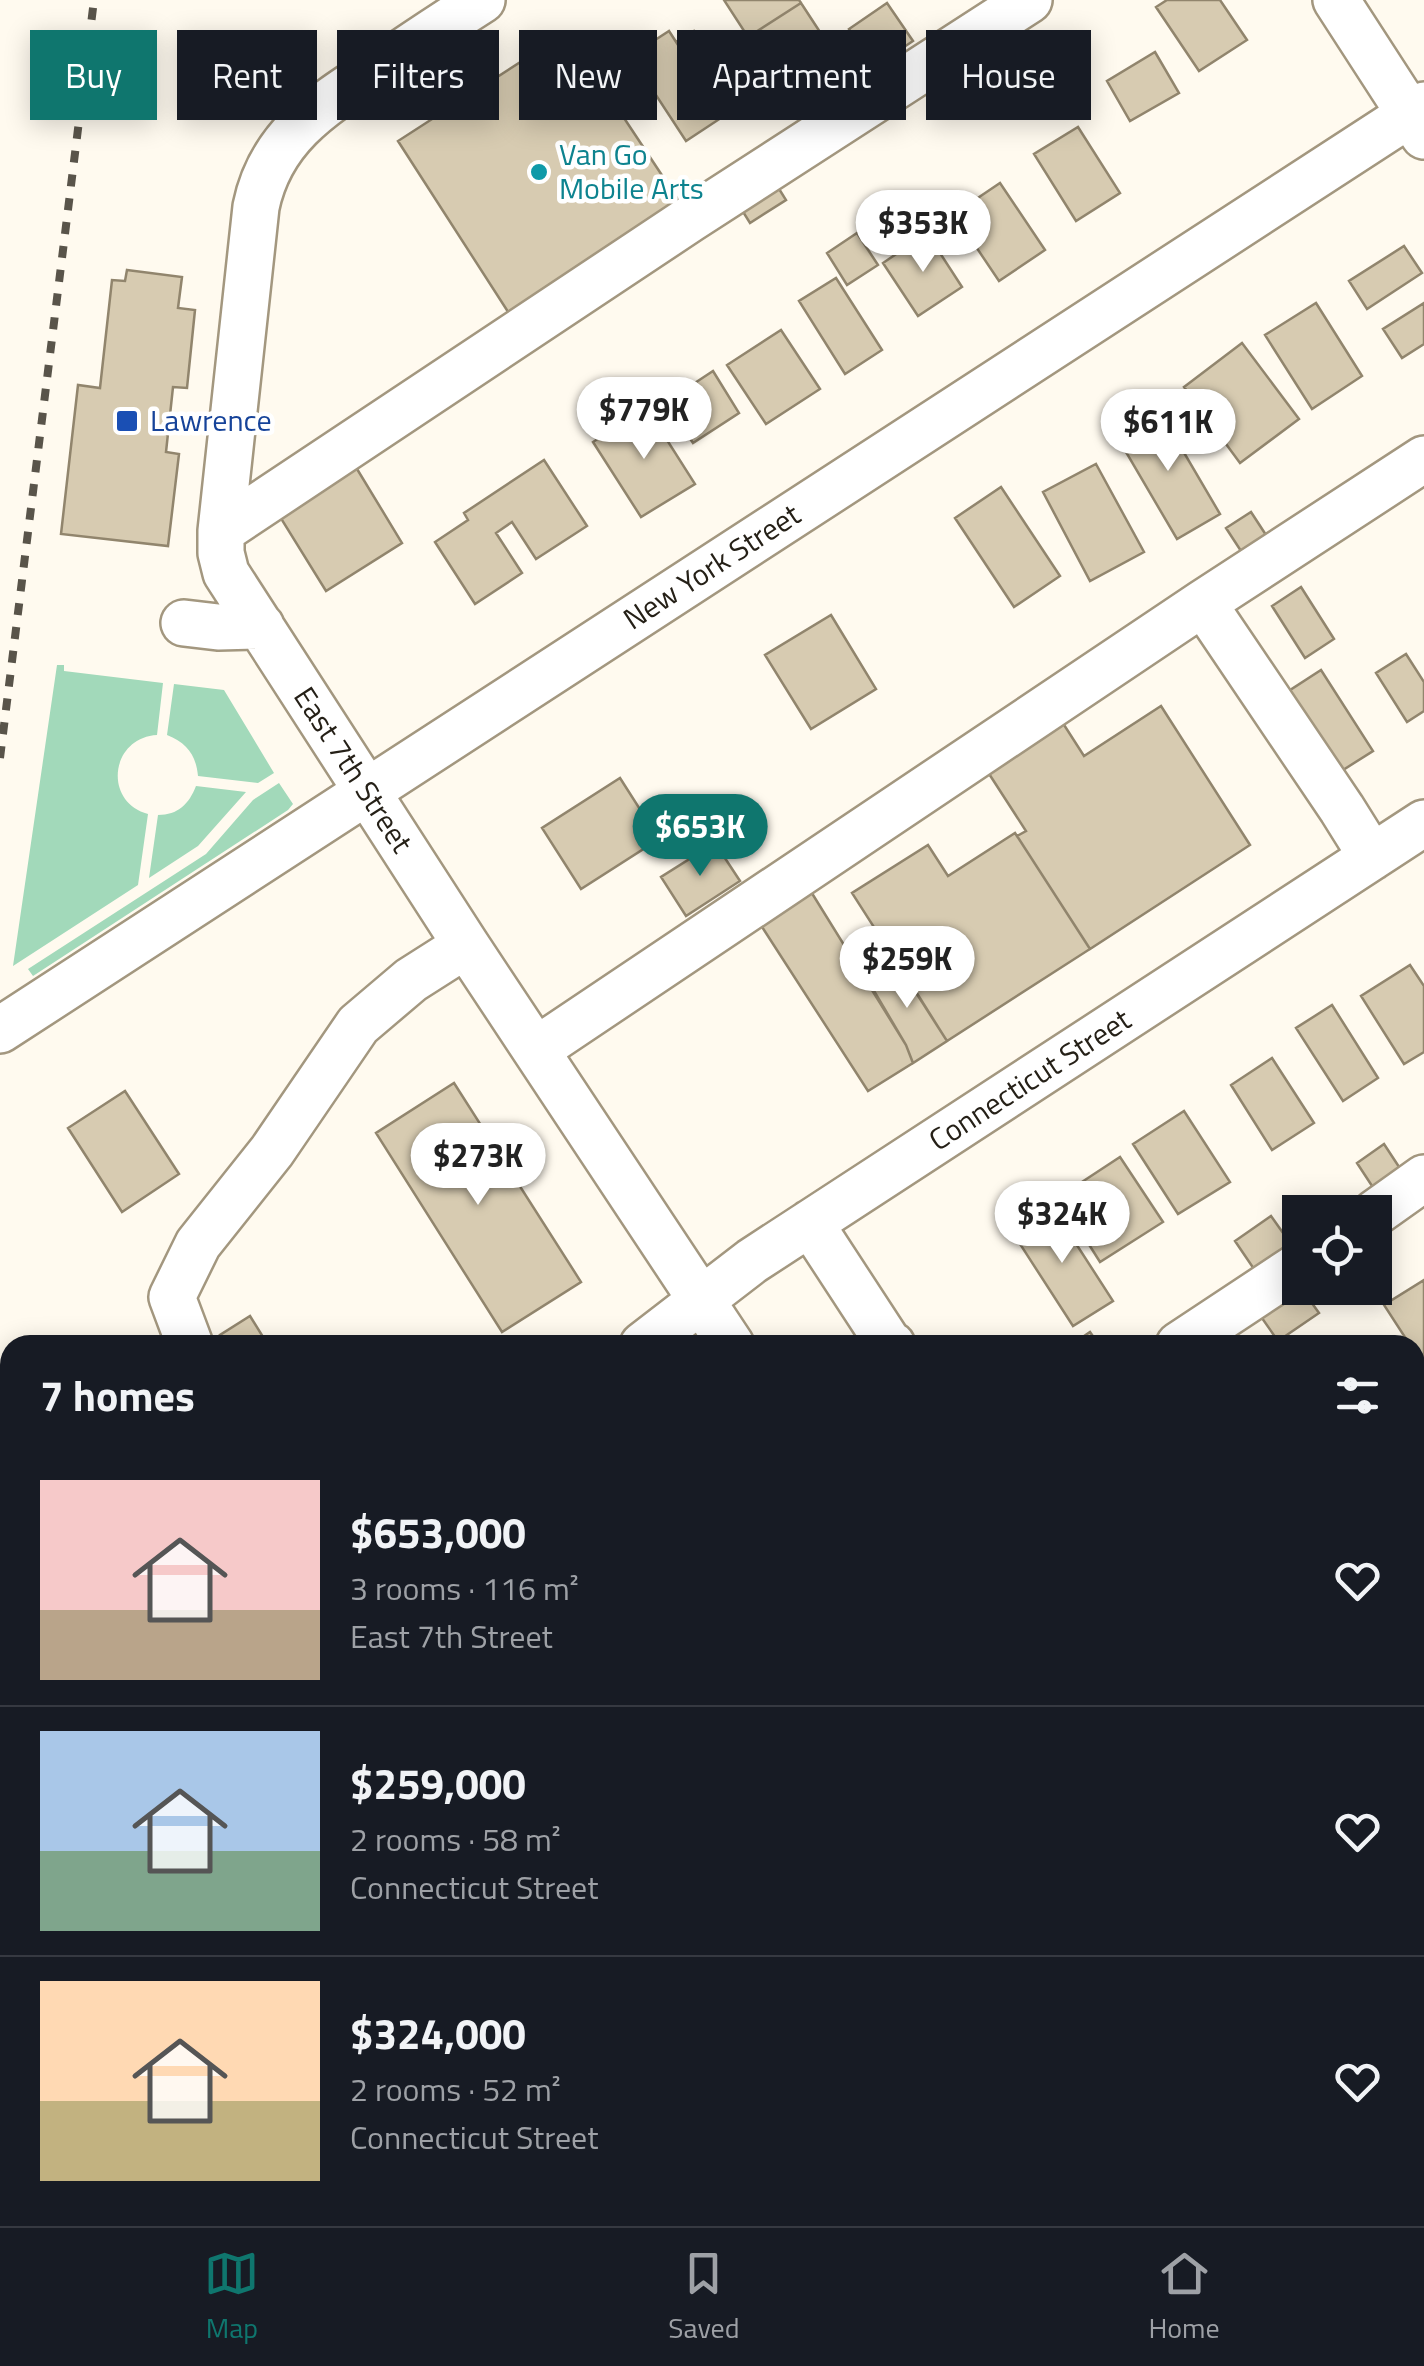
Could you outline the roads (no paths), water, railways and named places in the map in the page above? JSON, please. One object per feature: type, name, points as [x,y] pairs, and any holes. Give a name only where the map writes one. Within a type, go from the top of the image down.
[{"type":"street","name":"East 7th Street","points":[[482,0],[330,100],[293,132],[271,162],[256,207],[220,553],[226,573],[366,791],[725,1335]]},
{"type":"street","points":[[221,531],[690,218],[1029,0]]},
{"type":"street","points":[[1336,0],[1419,118]]},
{"type":"street","name":"New York Street","points":[[0,1030],[366,791],[1419,118]]},
{"type":"street","points":[[536,1050],[1424,459]]},
{"type":"street","points":[[1203,603],[1372,858]]},
{"type":"street","points":[[184,623],[260,626]]},
{"type":"street","name":"Connecticut Street","points":[[656,1335],[752,1261],[1424,823]]},
{"type":"street","points":[[186,1335],[172,1297],[198,1244],[272,1151],[358,1025],[412,980],[466,944]]},
{"type":"street","points":[[1392,1200],[1424,1178]]},
{"type":"street","points":[[810,1223],[883,1335]]},
{"type":"street","points":[[1194,1335],[1282,1277]]},
{"type":"railway","points":[[0,758],[94,0]]},
{"type":"place","name":"Van Go Mobile Arts","points":[[539,172]]},
{"type":"place","name":"Lawrence","points":[[127,421]]}]
